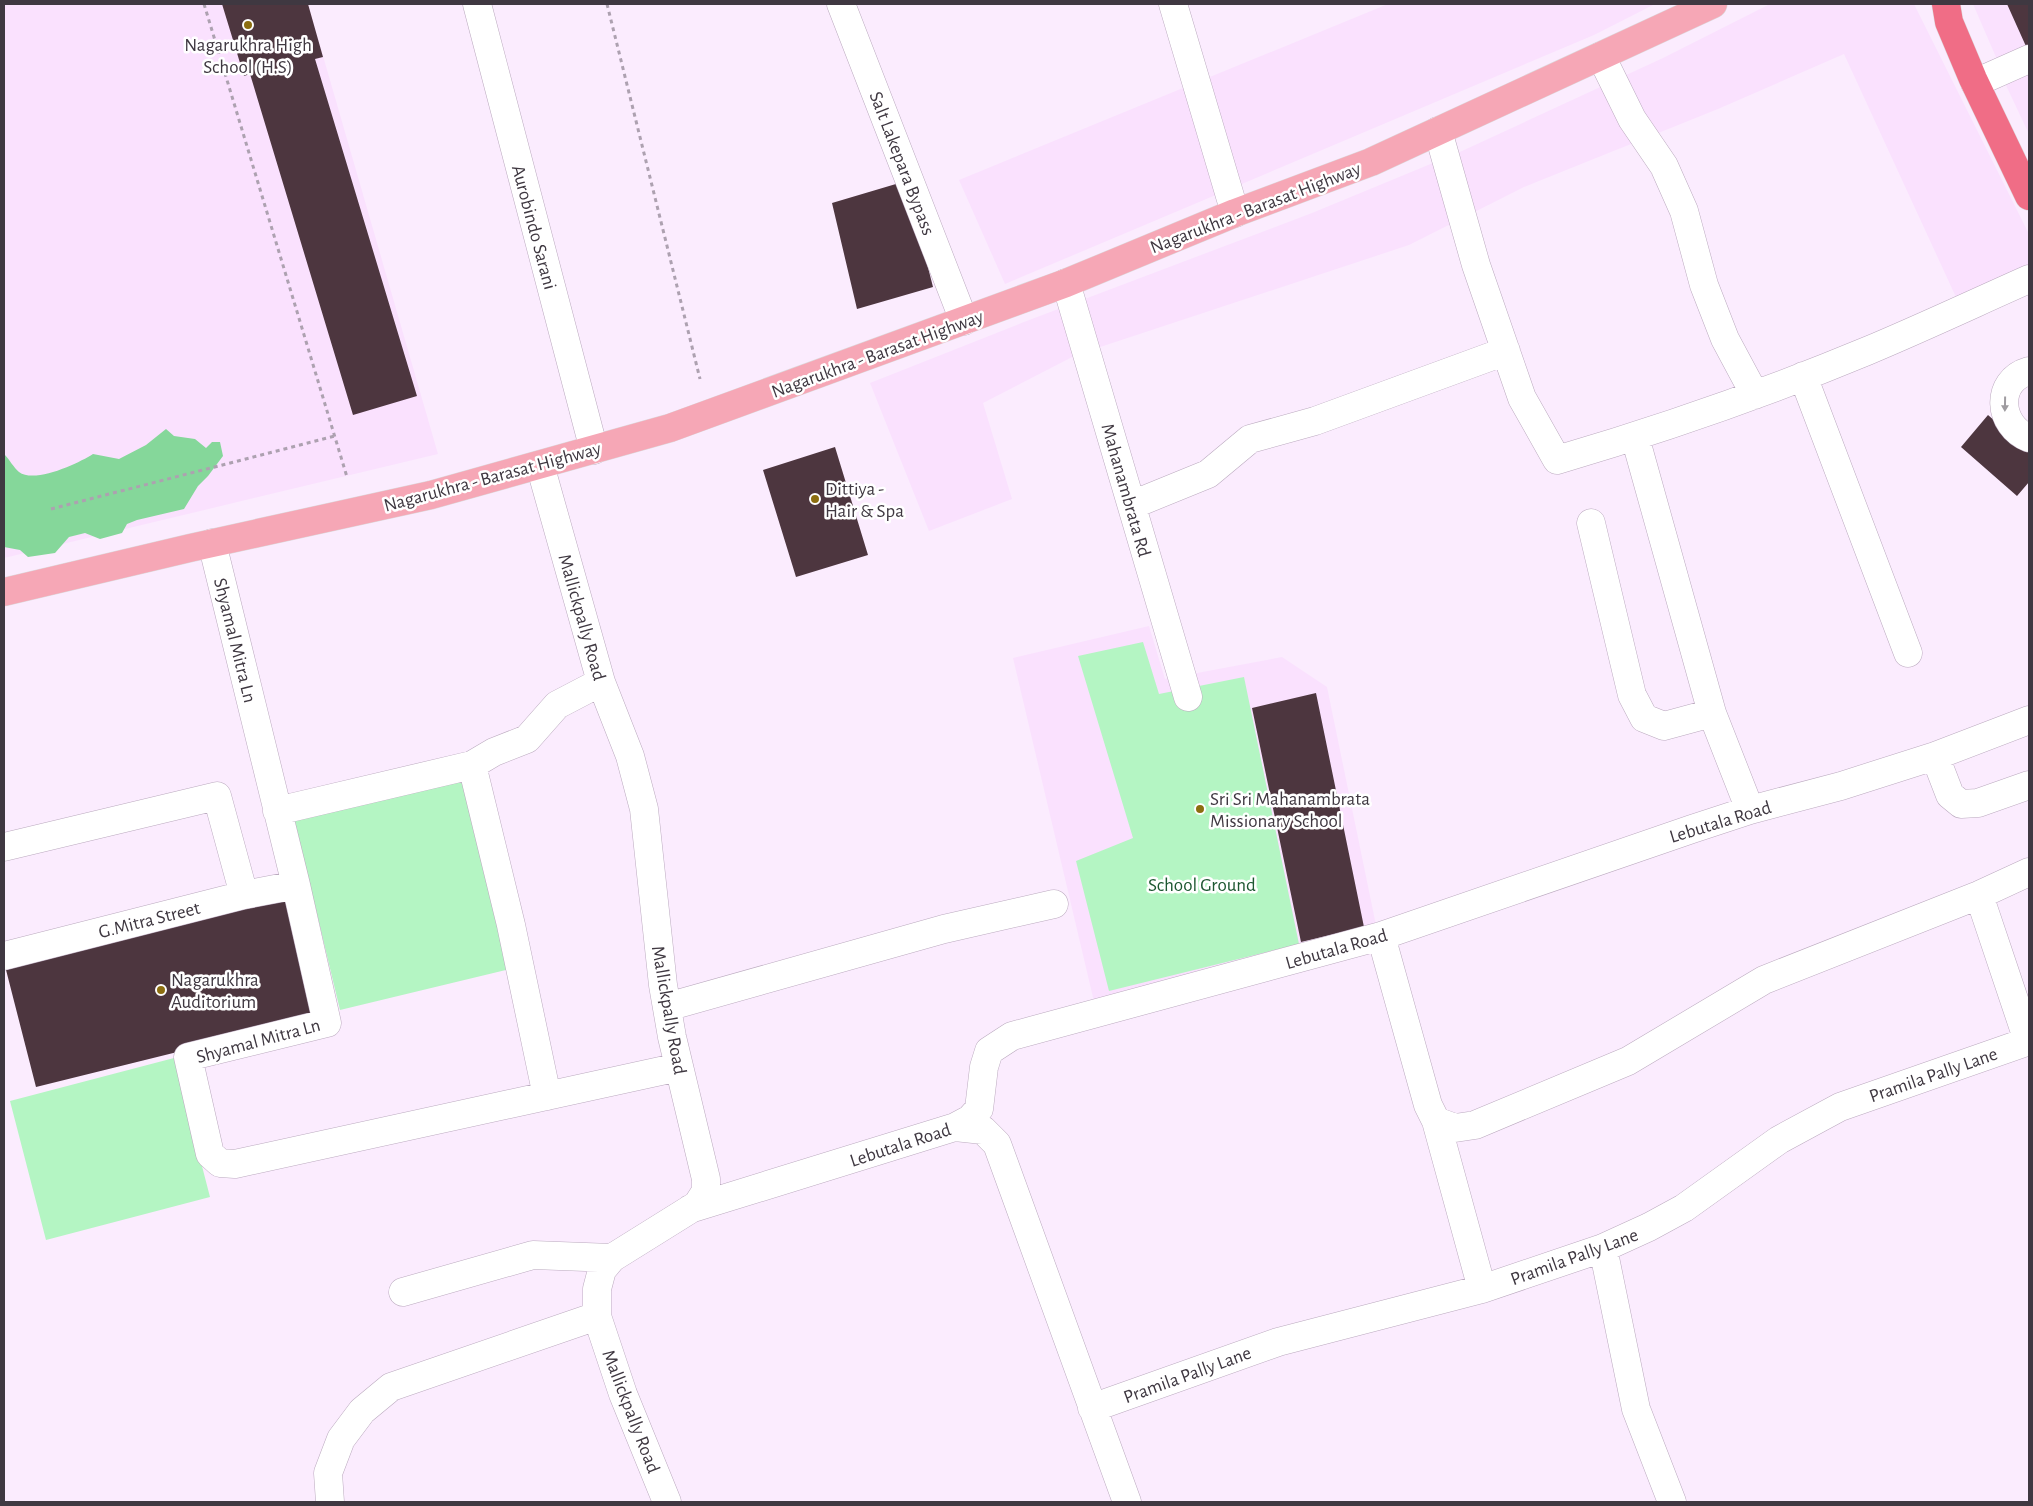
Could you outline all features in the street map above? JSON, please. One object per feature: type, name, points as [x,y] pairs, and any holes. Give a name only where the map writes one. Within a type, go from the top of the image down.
[{"type":"highway","points":[[1943,10],[1974,81],[2029,196]]},
{"type":"main road","name":"Nagarukhra - Barasat Highway","points":[[4,592],[431,495],[670,428],[1066,283],[1235,213],[1371,162],[1712,4]]},
{"type":"street","name":"Aurobindo Sarani","points":[[477,4],[594,450]]},
{"type":"street","name":"Salt Lakepara Bypass","points":[[841,4],[964,321]]},
{"type":"street","points":[[1173,4],[1235,213]]},
{"type":"street","points":[[1601,56],[1632,119],[1668,175],[1684,211],[1704,285],[1725,339],[1756,395]]},
{"type":"street","points":[[1974,81],[2029,59]]},
{"type":"street","points":[[1438,131],[1476,265],[1522,398],[1557,460],[1636,437],[1756,395],[1868,351],[2029,278]]},
{"type":"street","name":"Mahanambrata Rd","points":[[1066,283],[1188,697]]},
{"type":"street","points":[[1132,505],[1208,474],[1250,439],[1315,421],[1506,351]]},
{"type":"street","points":[[2027,369],[2014,380],[2007,390],[2004,402],[2005,413],[2010,424],[2018,433],[2029,438]]},
{"type":"street","points":[[1802,376],[1908,653]]},
{"type":"street","points":[[1636,437],[1712,713],[1750,810]]},
{"type":"street","name":"Mallickpally Road","points":[[540,465],[601,682],[630,756],[644,809],[666,1007],[706,1179],[706,1191],[697,1204],[612,1258],[602,1270],[597,1289],[597,1316],[623,1394],[667,1502]]},
{"type":"street","points":[[1591,523],[1632,695],[1644,718],[1664,726],[1712,713]]},
{"type":"street","name":"Shyamal Mitra Ln","points":[[212,544],[296,885],[327,1023],[188,1057],[210,1154],[220,1163],[235,1164],[679,1067]]},
{"type":"street","points":[[277,812],[472,765],[494,752],[527,739],[557,705],[601,682]]},
{"type":"street","name":"Lebutala Road","points":[[690,1209],[955,1127],[970,1119],[979,1109],[984,1067],[989,1051],[1012,1036],[1381,936],[1610,856],[1750,810],[1842,786],[1935,756],[2029,720]]},
{"type":"street","points":[[1935,756],[1950,795],[1961,804],[1978,803],[2029,785]]},
{"type":"street","points":[[472,765],[510,925],[547,1096]]},
{"type":"street","points":[[4,847],[217,796],[244,895]]},
{"type":"street","points":[[1436,1121],[1455,1128],[1475,1125],[1628,1062],[1764,980],[1979,895],[2029,872]]},
{"type":"street","name":"G.Mitra Street","points":[[4,956],[244,895],[296,885]]},
{"type":"street","name":"Pramila Pally Lane","points":[[1092,1408],[1278,1342],[1482,1289],[1603,1248],[1649,1227],[1684,1208],[1779,1140],[1840,1107],[2029,1041],[1979,895]]},
{"type":"street","points":[[666,1007],[944,929],[1054,904]]},
{"type":"street","points":[[1381,936],[1428,1105],[1436,1121],[1482,1289]]},
{"type":"street","points":[[955,1127],[983,1130],[997,1144],[1092,1408],[1128,1502]]},
{"type":"street","points":[[1603,1248],[1636,1409],[1672,1502]]},
{"type":"street","points":[[403,1292],[533,1255],[612,1258]]},
{"type":"street","points":[[330,1502],[328,1474],[342,1439],[362,1411],[391,1387],[597,1316]]},
{"type":"path","points":[[204,4],[357,511]]},
{"type":"path","points":[[607,4],[709,414]]},
{"type":"path","points":[[51,509],[335,436]]},
{"type":"shaded area","name":"Nagarukhra High School (H.S)","points":[[4,4],[308,4],[438,454],[4,558]]},
{"type":"shaded area","points":[[1388,4],[1655,4],[1594,35],[1005,284],[959,180]]},
{"type":"shaded area","points":[[1770,4],[1914,4],[2029,234],[2029,277],[1961,308],[1844,54],[1718,109],[1524,187],[1409,245],[1076,355],[983,403],[1012,499],[929,531],[870,383],[1024,322],[1312,213],[1462,151],[1663,58]]},
{"type":"shaded area","points":[[1973,4],[2029,4],[2029,134],[2003,79],[2005,78]]},
{"type":"shaded area","name":"Sri Sri Mahanambrata Missionary School","points":[[1149,626],[1165,679],[1282,657],[1327,687],[1377,930],[1096,1010],[1013,658]]},
{"type":"green space","points":[[166,429],[174,436],[195,439],[206,448],[212,442],[220,442],[223,456],[198,486],[184,509],[137,520],[127,524],[122,533],[100,539],[85,533],[69,537],[55,553],[28,557],[20,550],[4,547],[4,454],[19,472],[35,476],[68,467],[93,454],[119,459],[146,445]]},
{"type":"green space","name":"School Ground","points":[[1143,642],[1159,694],[1244,677],[1299,944],[1109,991],[1076,861],[1133,838],[1078,656]]},
{"type":"green space","points":[[464,778],[510,969],[340,1010],[294,818]]},
{"type":"green space","points":[[174,1058],[210,1197],[46,1240],[10,1101]]},
{"type":"building","points":[[222,4],[308,4],[323,57],[315,59],[417,396],[353,415],[250,74],[244,76]]},
{"type":"building","points":[[2007,4],[2029,4],[2029,53]]},
{"type":"building","points":[[906,181],[933,287],[857,309],[832,203]]},
{"type":"building","points":[[1988,415],[2029,451],[2029,482],[2017,496],[1961,447]]},
{"type":"building","points":[[835,447],[868,555],[796,577],[763,470]]},
{"type":"building","points":[[1316,693],[1364,927],[1301,942],[1252,708]]},
{"type":"building","name":"Nagarukhra Auditorium","points":[[288,892],[318,1017],[36,1087],[4,962]]},
{"type":"place","name":"Nagarukhra High School (H.S)","points":[[248,25]]},
{"type":"place","name":"Dittiya - Hair & Spa","points":[[815,499]]},
{"type":"place","name":"Sri Sri Mahanambrata Missionary School","points":[[1200,809]]},
{"type":"place","name":"Nagarukhra Auditorium","points":[[161,990]]}]
